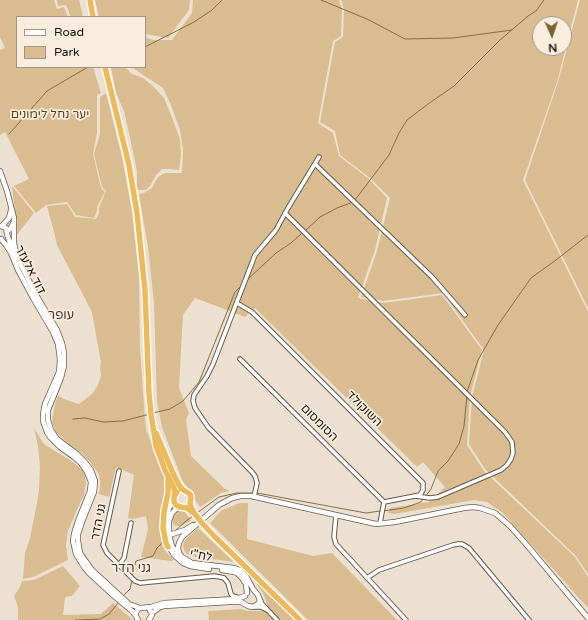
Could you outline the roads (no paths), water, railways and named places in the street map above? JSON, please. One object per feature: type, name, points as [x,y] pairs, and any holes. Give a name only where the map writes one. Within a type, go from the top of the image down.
[{"type":"highway","points":[[90,0],[93,16]]},
{"type":"highway","points":[[105,68],[129,164],[137,213],[145,290],[149,394],[156,446],[174,488],[176,504],[187,508],[194,513],[215,537],[300,620]]},
{"type":"highway","points":[[154,427],[173,474],[182,489],[190,494],[190,502],[194,513]]},
{"type":"highway","points":[[167,473],[169,490],[164,512],[163,528],[168,547]]},
{"type":"highway","points":[[174,497],[179,490],[185,491]]},
{"type":"highway","points":[[182,507],[186,506],[190,502]]},
{"type":"street","points":[[254,497],[257,483],[255,476],[208,427],[195,408],[193,401],[194,395],[207,376],[211,367],[255,255],[276,230],[319,156]]},
{"type":"street","points":[[315,164],[432,277],[465,315]]},
{"type":"street","points":[[0,171],[11,208],[14,222],[14,243],[17,256],[22,267]]},
{"type":"street","points":[[1,226],[9,218],[11,208]]},
{"type":"street","points":[[285,213],[505,432],[512,442],[513,453],[507,465],[501,470],[438,497],[430,498],[415,496],[384,502],[380,523]]},
{"type":"street","points":[[0,239],[5,238],[14,222]]},
{"type":"street","name":"דוד אלעזר","points":[[1,226],[6,228],[10,243],[39,300],[57,330],[63,346],[63,373],[48,410],[48,420],[50,430],[57,439],[84,461],[91,470],[95,482],[94,492],[78,534],[80,553],[92,570],[117,593],[129,604],[140,608]]},
{"type":"street","name":"דוד אלעזר","points":[[0,239],[11,253],[18,270],[53,332],[58,344],[60,360],[59,372],[44,409],[44,420],[50,437],[60,447],[78,460],[87,472],[91,486],[74,534],[76,554],[89,573],[132,611],[137,618]]},
{"type":"street","name":"השוקולד","points":[[237,303],[252,312],[423,483],[424,490],[420,495],[415,496]]},
{"type":"street","name":"הסומסום","points":[[240,359],[384,502]]},
{"type":"street","name":"גני הדר","points":[[119,471],[103,545],[107,553],[136,581],[140,583],[214,576],[224,578],[228,583],[230,590]]},
{"type":"street","points":[[182,558],[179,554],[178,547],[182,537],[226,500],[241,496],[254,497],[365,522],[380,523],[395,522],[474,507],[489,510],[502,518],[526,544],[588,618]]},
{"type":"street","name":"לח\"י","points":[[174,497],[165,522],[165,532],[173,548],[182,558],[196,564],[240,570],[246,576],[258,596]]},
{"type":"street","points":[[178,532],[172,530],[168,525],[174,510],[182,507]]},
{"type":"street","points":[[336,515],[334,537],[336,544],[406,620]]},
{"type":"street","points":[[119,565],[124,558],[131,523]]},
{"type":"street","points":[[168,538],[198,523]]},
{"type":"street","name":"לח\"י","points":[[168,525],[168,547],[176,558],[190,566],[237,573],[244,581],[246,595]]},
{"type":"street","points":[[168,538],[182,537]]},
{"type":"street","points":[[367,578],[379,570],[453,545],[462,544],[469,548],[529,620]]},
{"type":"street","points":[[230,590],[233,596],[240,598]]},
{"type":"street","points":[[221,599],[228,595],[230,590]]},
{"type":"street","points":[[137,618],[136,611],[140,608],[164,603],[240,598],[251,592],[258,596],[262,604],[277,620]]},
{"type":"street","points":[[246,595],[244,601],[246,605]]},
{"type":"street","points":[[252,607],[255,607],[259,603],[258,596]]},
{"type":"street","points":[[149,620],[160,607],[164,606],[241,602],[252,607],[261,607],[268,610]]},
{"type":"street","points":[[146,607],[153,616]]},
{"type":"waterway","points":[[146,46],[194,22],[212,10],[222,0]]},
{"type":"waterway","points":[[321,0],[367,19],[405,39],[453,38],[512,30]]},
{"type":"waterway","points":[[355,200],[389,155],[407,120],[454,86],[500,40],[536,11],[544,0]]},
{"type":"waterway","points":[[9,134],[47,91],[86,68]]},
{"type":"waterway","points":[[305,231],[320,217],[353,202]]},
{"type":"waterway","points":[[247,280],[276,253],[291,243],[302,233]]},
{"type":"waterway","points":[[467,392],[478,360],[498,325],[531,278],[588,235]]},
{"type":"waterway","points":[[153,413],[170,409],[183,401],[199,382],[235,292],[242,285]]},
{"type":"waterway","points":[[425,497],[431,489],[438,471],[448,461],[459,444],[464,426],[467,395]]},
{"type":"waterway","points":[[73,419],[85,418],[103,422],[123,421],[150,414]]},
{"type":"waterway","points":[[197,513],[219,497],[237,493],[254,493]]},
{"type":"waterway","points":[[257,493],[366,513],[380,511]]},
{"type":"waterway","points":[[383,511],[404,508],[421,502],[423,499]]},
{"type":"waterway","points":[[175,531],[193,516]]},
{"type":"waterway","points":[[132,576],[136,561],[153,556],[157,548],[164,541]]},
{"type":"waterway","points":[[123,596],[130,589],[132,580]]},
{"type":"waterway","points":[[75,620],[100,619],[109,614],[119,602]]},
{"type":"district","name":"עופר","points":[[61,316]]},
{"type":"district","name":"גני הדר","points":[[131,569]]},
{"type":"park label","name":"יער נחל לימונים","points":[[50,115]]}]
